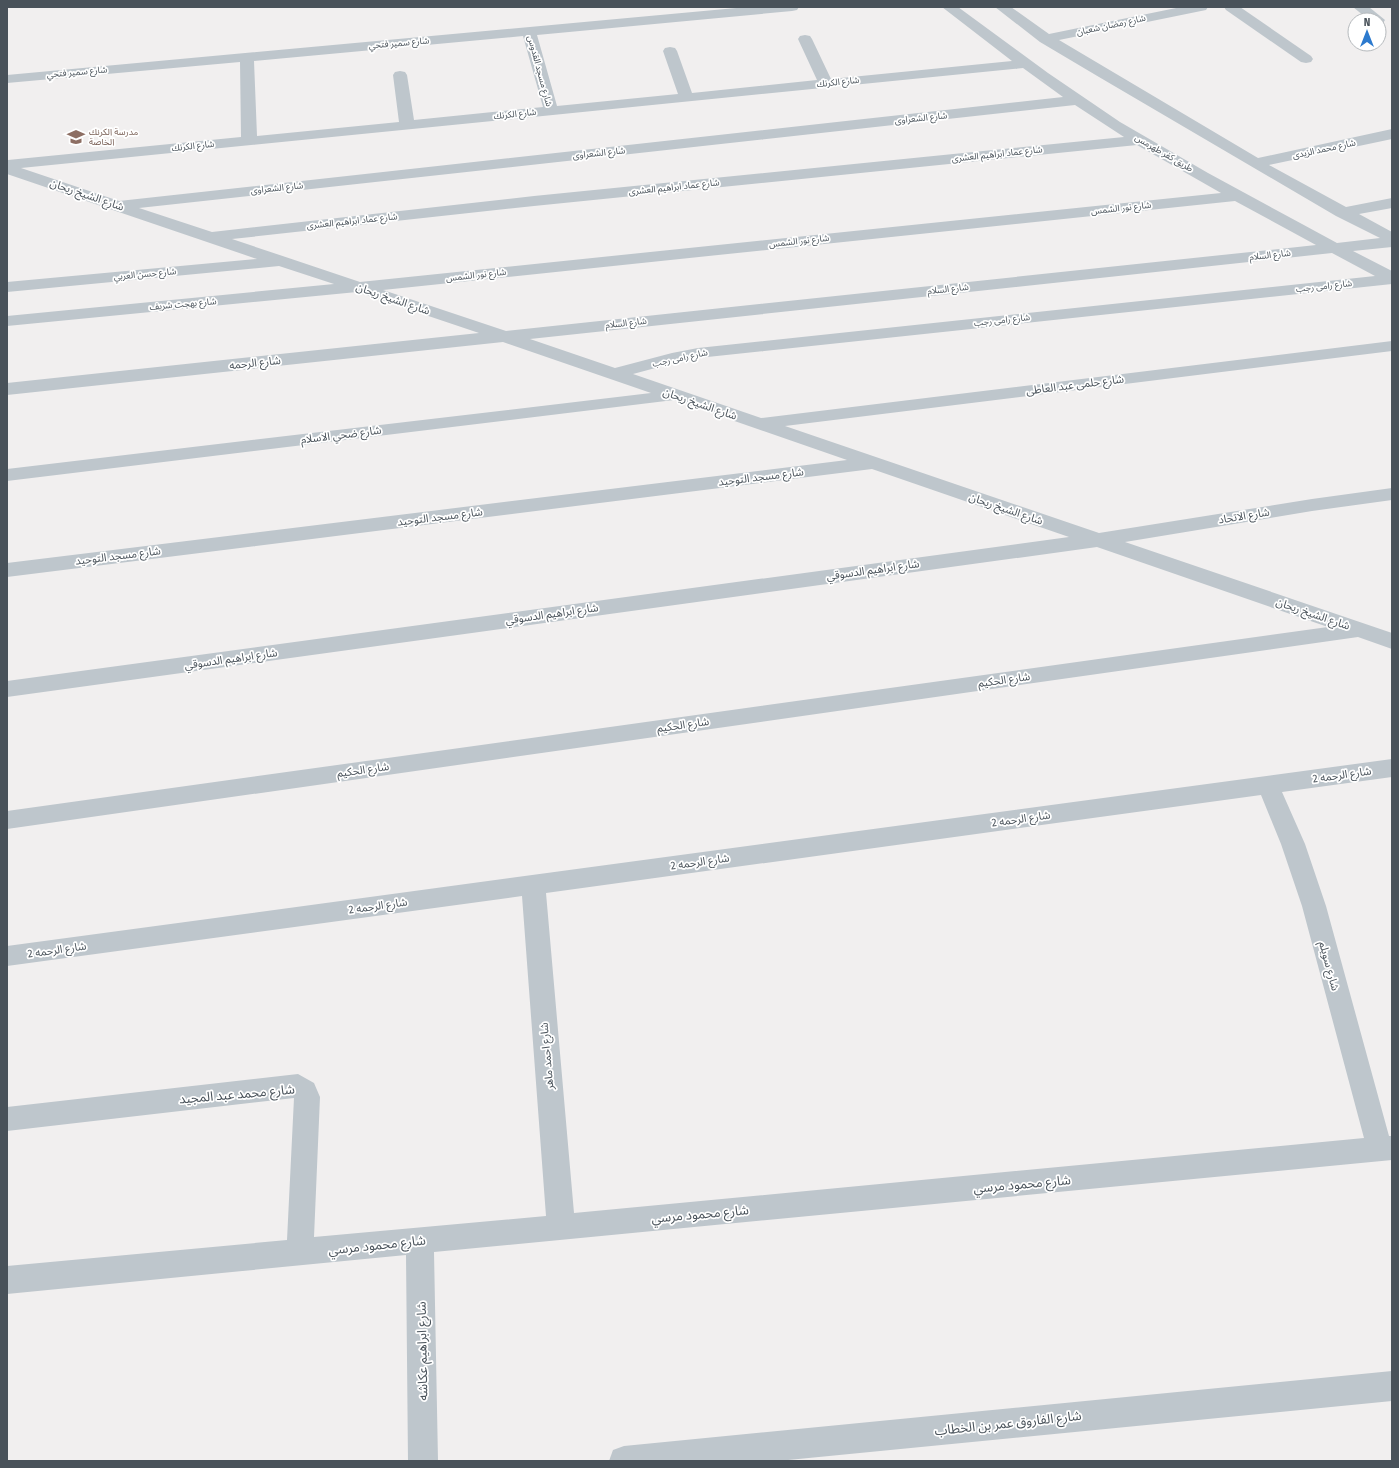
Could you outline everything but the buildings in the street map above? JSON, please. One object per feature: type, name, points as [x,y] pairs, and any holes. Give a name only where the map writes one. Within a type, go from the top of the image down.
[{"type":"street","name":"شارع سمير فتحي","points":[[7,79],[792,7]]},
{"type":"street","name":"طريق كفر طهرمس","points":[[949,7],[1024,64],[1140,140],[1239,196],[1392,278]]},
{"type":"street","points":[[1002,7],[1045,39],[1342,213],[1392,238]]},
{"type":"street","name":"شارع رمضان شعبان","points":[[1045,39],[1201,7]]},
{"type":"street","points":[[1231,7],[1306,59]]},
{"type":"street","name":"شارع مسجد القدوس","points":[[529,31],[551,111]]},
{"type":"street","points":[[805,39],[826,83]]},
{"type":"street","points":[[670,51],[686,97]]},
{"type":"street","points":[[247,57],[249,141]]},
{"type":"street","name":"شارع الكرنك","points":[[7,165],[1024,64]]},
{"type":"street","points":[[400,75],[407,125]]},
{"type":"street","name":"شارع الشعراوى","points":[[119,205],[1079,100]]},
{"type":"street","name":"شارع محمد الزيدى","points":[[1255,163],[1392,134]]},
{"type":"street","name":"شارع عماد ابراهيم العشرى","points":[[210,237],[605,194],[1140,140]]},
{"type":"street","name":"شارع الشيخ ريحان","points":[[7,169],[119,205],[504,336],[1392,641]]},
{"type":"street","points":[[7,183],[44,180]]},
{"type":"street","name":"شارع نور الشمس","points":[[359,287],[1239,196]]},
{"type":"street","points":[[1342,213],[1392,202]]},
{"type":"street","name":"شارع السلام","points":[[504,336],[1392,242]]},
{"type":"street","name":"شارع حسن العربي","points":[[7,286],[284,262]]},
{"type":"street","name":"شارع رامى رجب","points":[[614,374],[698,353],[1392,278]]},
{"type":"street","name":"شارع بهجت شريف","points":[[7,321],[359,287]]},
{"type":"street","name":"شارع الرحمه","points":[[7,389],[504,336]]},
{"type":"street","name":"شارع حلمى عبد العاطى","points":[[759,424],[1392,346]]},
{"type":"street","name":"شارع ضحي الاسلام","points":[[7,475],[675,396]]},
{"type":"street","name":"شارع مسجد التوحيد","points":[[7,570],[873,463]]},
{"type":"street","name":"شارع الاتحاد","points":[[1097,540],[1312,505],[1392,494]]},
{"type":"street","name":"شارع ابراهيم الدسوقي","points":[[7,689],[1097,540]]},
{"type":"street","name":"شارع الحكيم","points":[[7,820],[1360,630]]},
{"type":"street","name":"شارع الرحمه 2","points":[[7,956],[1392,768]]},
{"type":"street","name":"شارع سويلم","points":[[1268,785],[1293,844],[1314,906],[1386,1149]]},
{"type":"street","name":"شارع احمد ماهر","points":[[533,885],[560,1228]]},
{"type":"street","name":"شارع محمد عبد المجيد","points":[[7,1120],[298,1086],[305,1090],[307,1097],[300,1252]]},
{"type":"street","name":"شارع محمود مرسي","points":[[7,1280],[1386,1149]]},
{"type":"street","name":"شارع ابراهيم عكاشه","points":[[420,1240],[423,1461]]},
{"type":"street","name":"شارع الفاروق عمر بن الخطاب","points":[[624,1461],[1392,1386]]},
{"type":"place","name":"مدرسة الكرنك الخاصة","points":[[76,137]]}]
